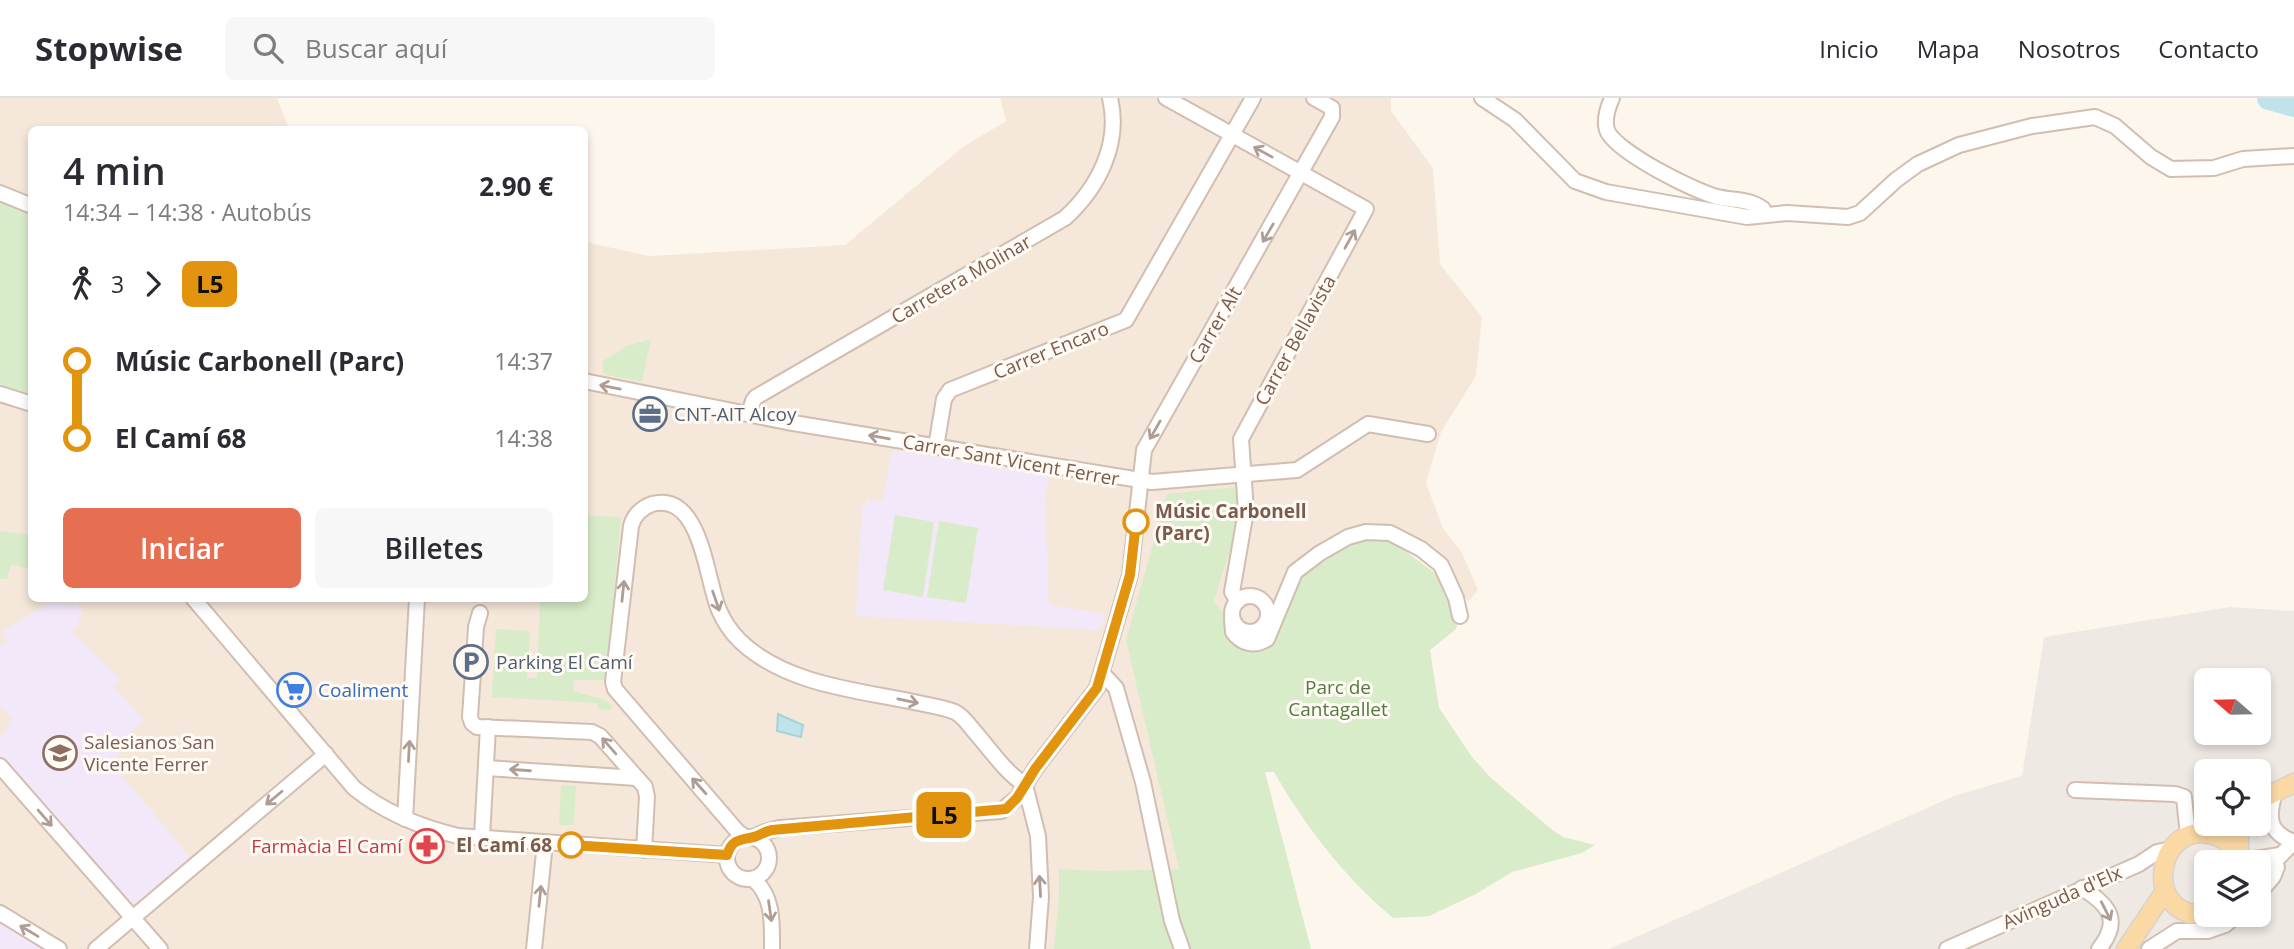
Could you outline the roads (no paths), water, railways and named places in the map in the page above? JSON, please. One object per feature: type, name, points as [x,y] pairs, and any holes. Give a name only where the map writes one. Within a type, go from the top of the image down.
[{"type":"main road","points":[[2271,794],[2294,783]]},
{"type":"main road","points":[[2194,835],[2172,849],[2165,859],[2162,872],[2165,891],[2171,901],[2194,915]]},
{"type":"main road","points":[[2223,836],[2234,850]]},
{"type":"main road","points":[[2126,949],[2165,891]]},
{"type":"main road","points":[[2143,927],[2181,909]]},
{"type":"street","name":"Carretera Molinar","points":[[749,414],[752,401],[768,390],[1065,218],[1082,202],[1105,163],[1113,134],[1111,98]]},
{"type":"street","points":[[1166,98],[1301,173]]},
{"type":"street","points":[[1232,135],[1253,98]]},
{"type":"street","name":"Carrer Alt","points":[[1001,811],[1017,798],[1091,698],[1102,673],[1130,575],[1144,450],[1334,112],[1332,108],[1314,98]]},
{"type":"street","points":[[1482,98],[1515,120],[1575,181],[1606,192],[1747,217],[1787,213],[1848,217],[1860,213],[1918,164],[1959,145],[2032,126],[2095,117],[2115,126],[2151,157],[2171,169],[2214,168],[2243,159],[2294,156]]},
{"type":"street","points":[[1612,98],[1607,111],[1607,129],[1616,143],[1675,180],[1718,198],[1749,201],[1763,209],[1765,215]]},
{"type":"street","name":"Carrer Encaro","points":[[936,447],[944,399],[950,390],[1126,320],[1232,135]]},
{"type":"street","name":"Carrer Bellavista","points":[[1238,601],[1232,592],[1246,511],[1241,439],[1366,209],[1301,173]]},
{"type":"street","points":[[0,193],[28,204]]},
{"type":"street","name":"Carrer Sant Vicent Ferrer","points":[[588,382],[749,414],[1152,482],[1297,470],[1368,424],[1428,434]]},
{"type":"street","points":[[0,394],[28,403]]},
{"type":"street","points":[[1035,823],[1023,814],[1001,811],[780,828],[749,837],[733,843],[727,855],[728,867],[732,873],[742,879],[753,879],[765,871],[769,859],[764,844],[749,837],[738,832],[615,689],[613,682],[631,526],[636,515],[653,504],[664,503],[683,512],[699,540],[718,610],[740,642],[779,666],[821,683],[957,713],[1013,776],[1025,785],[1035,823],[1041,897],[1037,949]]},
{"type":"street","points":[[1232,619],[1238,628],[1249,632],[1259,629],[1267,620],[1266,607],[1258,598],[1246,597],[1238,601],[1233,608],[1232,619],[1233,632],[1242,641],[1255,644],[1267,639],[1295,572],[1348,537],[1366,532],[1390,533],[1421,549],[1441,565],[1456,597],[1460,615]]},
{"type":"street","points":[[196,602],[347,779],[363,795],[387,812],[435,831],[458,836],[727,855]]},
{"type":"street","points":[[405,819],[417,602]]},
{"type":"street","points":[[480,613],[475,627],[470,717],[472,723],[477,727],[592,732],[600,736],[645,787],[647,797],[643,850]]},
{"type":"street","points":[[1102,673],[1116,688],[1143,782],[1172,921],[1182,949]]},
{"type":"street","points":[[482,837],[488,727]]},
{"type":"street","points":[[96,949],[326,754]]},
{"type":"street","points":[[0,766],[160,949]]},
{"type":"street","points":[[486,768],[637,778]]},
{"type":"street","points":[[2075,790],[2175,794],[2184,797],[2188,836]]},
{"type":"street","points":[[2271,818],[2272,824],[2283,837],[2294,842],[2271,864]]},
{"type":"street","points":[[534,949],[545,843]]},
{"type":"street","name":"Avinguda d'Elx","points":[[1947,949],[2140,863],[2157,852],[2172,849]]},
{"type":"street","points":[[2271,856],[2280,855]]},
{"type":"street","points":[[2271,879],[2280,855]]},
{"type":"street","name":"Avinguda d'Elx","points":[[2140,863],[2162,872]]},
{"type":"street","points":[[753,879],[767,894],[772,949]]},
{"type":"street","points":[[2082,888],[2100,900],[2109,912],[2110,929],[2099,949]]},
{"type":"street","points":[[0,913],[59,949]]},
{"type":"street","points":[[2149,949],[2177,931],[2218,927]]},
{"type":"water","points":[[778,714],[803,725],[801,737],[777,731]]},
{"type":"waterway","points":[[2269,98],[2294,105]]},
{"type":"place","name":"CNT-AIT Alcoy","points":[[650,414]]},
{"type":"place","name":"Músic Carbonell (Parc)","points":[[1136,522]]},
{"type":"place","name":"Parking El Camí","points":[[471,662]]},
{"type":"place","name":"Coaliment","points":[[294,690]]},
{"type":"place","name":"Salesianos San Vicente Ferrer","points":[[60,753]]},
{"type":"place","name":"El Camí 68","points":[[571,845]]},
{"type":"place","name":"Farmàcia El Camí","points":[[427,846]]},
{"type":"park label","name":"Parc de Cantagallet","points":[[1338,698]]}]
